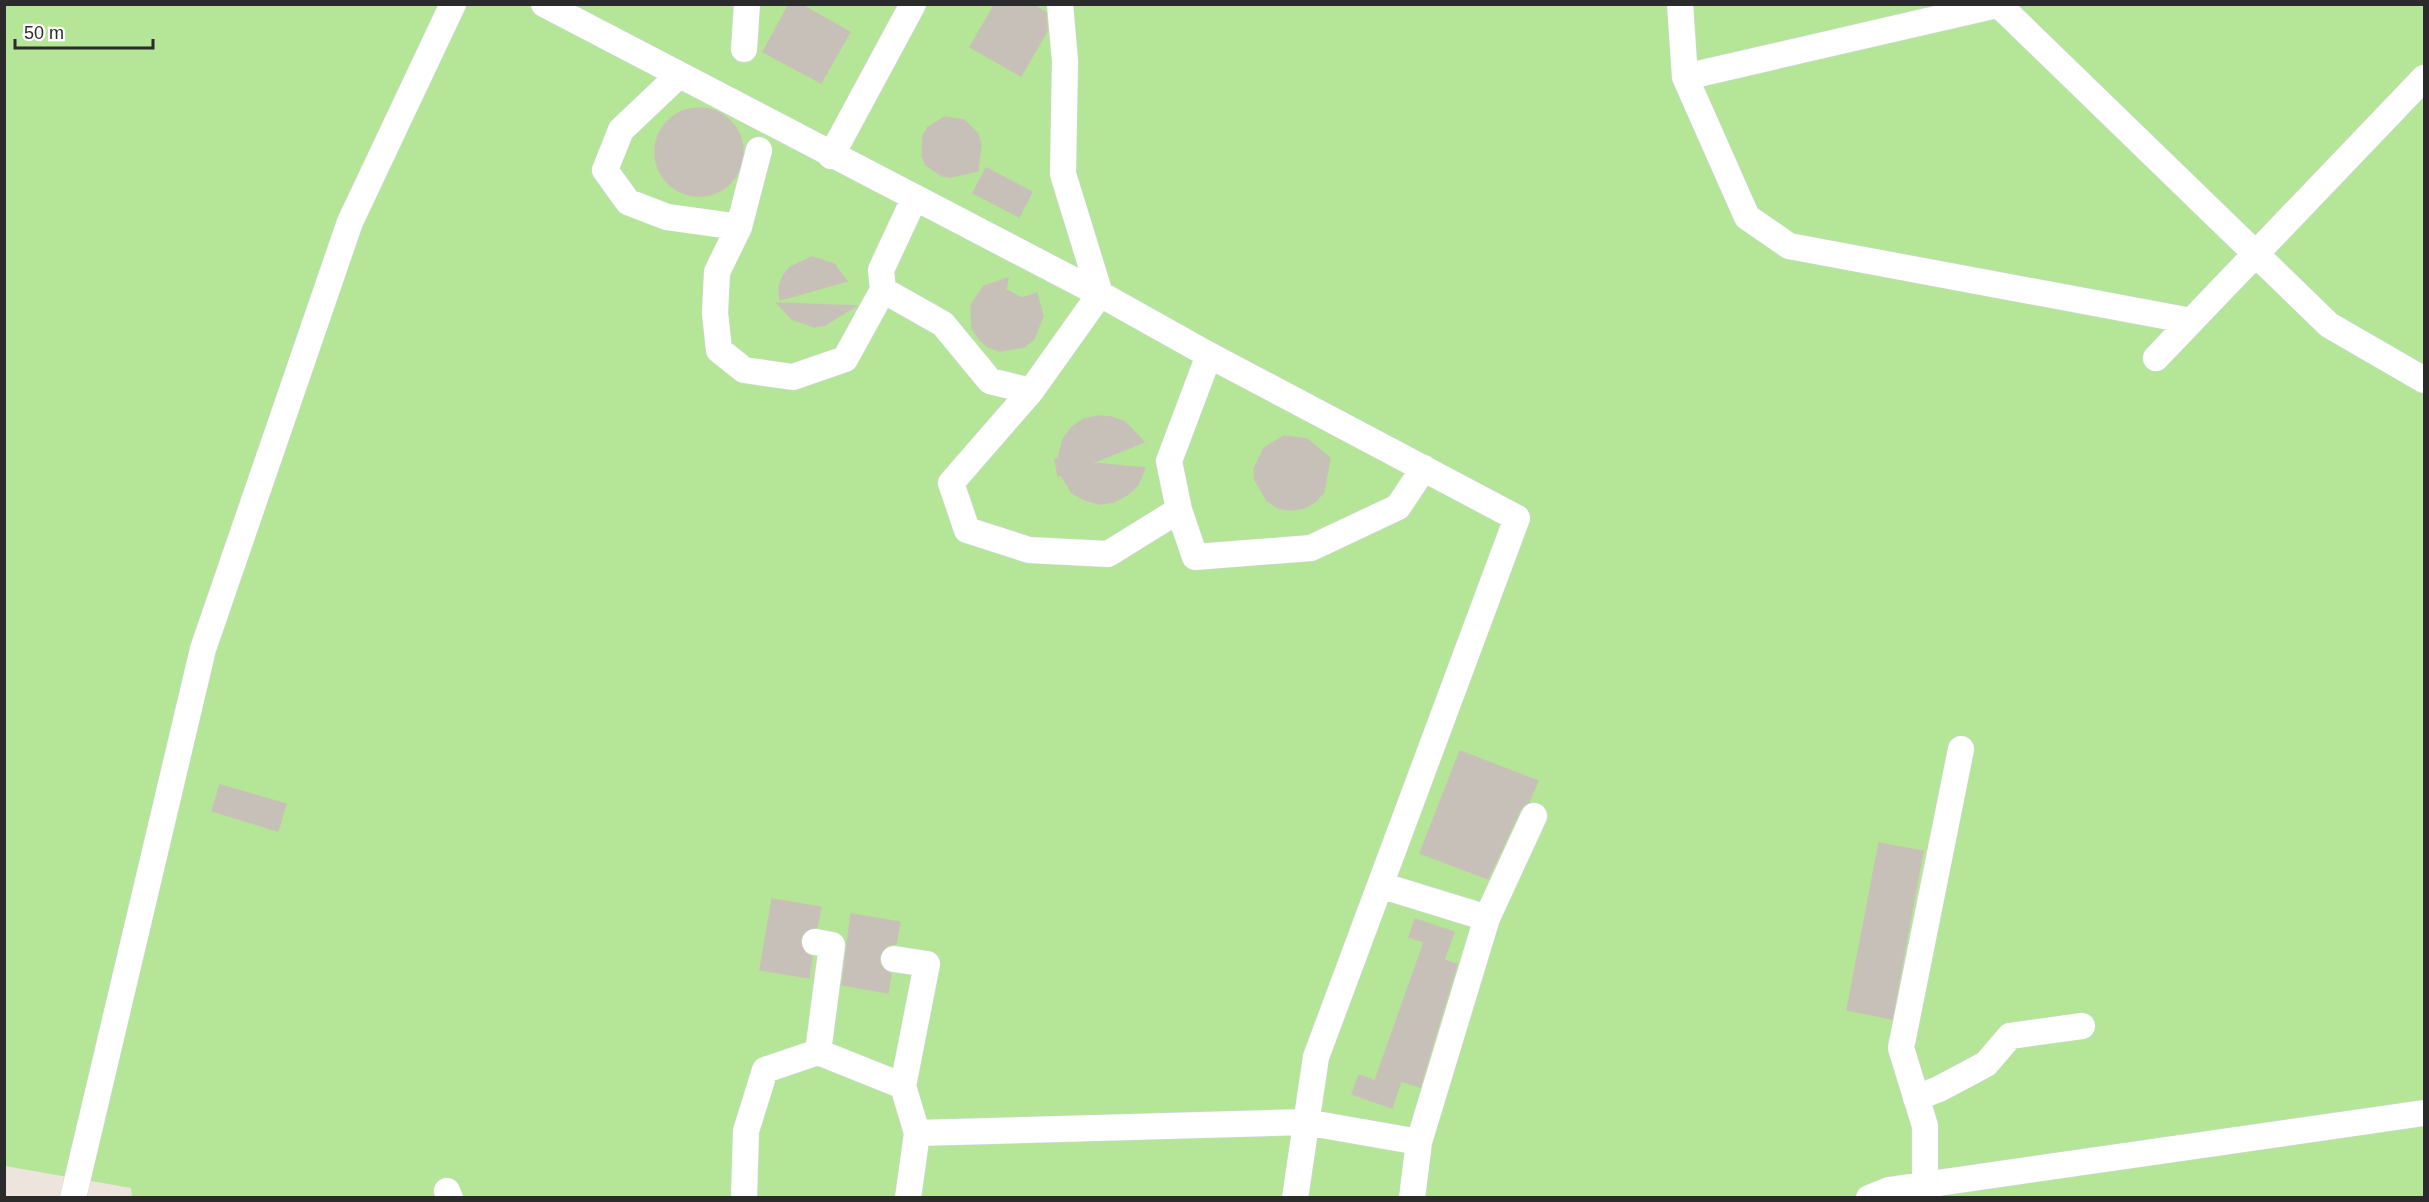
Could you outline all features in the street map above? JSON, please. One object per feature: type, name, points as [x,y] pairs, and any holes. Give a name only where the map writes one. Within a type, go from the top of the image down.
[{"type":"street","points":[[73,1197],[204,649],[350,222],[453,4]]},
{"type":"street","points":[[544,4],[831,156],[1100,294],[1209,355],[1517,518],[1317,1057],[1295,1197]]},
{"type":"street","points":[[744,49],[747,4]]},
{"type":"street","points":[[831,156],[913,4]]},
{"type":"street","points":[[1060,4],[1065,61],[1063,174],[1100,294]]},
{"type":"street","points":[[1680,4],[1685,77],[1747,217],[1789,246],[2191,321]]},
{"type":"street","points":[[1685,77],[2000,5],[2329,325],[2424,380]]},
{"type":"street","points":[[679,75],[621,130],[605,170],[628,202],[667,217],[739,227]]},
{"type":"street","points":[[2156,358],[2424,78]]},
{"type":"street","points":[[759,150],[739,227],[717,272],[715,313],[719,350],[744,370],[793,377],[845,359],[883,290],[881,270],[914,199]]},
{"type":"street","points":[[883,290],[943,324],[990,381],[1031,391]]},
{"type":"street","points":[[1100,294],[1031,391],[951,483],[967,530],[1029,550],[1108,554],[1179,510]]},
{"type":"street","points":[[1209,355],[1169,461],[1179,510],[1195,557],[1311,548],[1398,507],[1424,468]]},
{"type":"street","points":[[1925,1185],[1925,1126],[1901,1048],[1961,749]]},
{"type":"street","points":[[1412,1197],[1419,1142],[1487,918],[1534,816]]},
{"type":"street","points":[[1380,885],[1487,918]]},
{"type":"street","points":[[815,942],[832,945],[818,1052]]},
{"type":"street","points":[[894,959],[927,964],[903,1086],[917,1133],[908,1197]]},
{"type":"street","points":[[1916,1098],[1939,1089],[1986,1064],[2010,1036],[2082,1026]]},
{"type":"street","points":[[744,1197],[746,1131],[765,1070],[818,1052],[903,1086]]},
{"type":"street","points":[[1869,1197],[1889,1190],[2424,1113]]},
{"type":"street","points":[[917,1133],[1305,1122],[1419,1142]]},
{"type":"green space","points":[[4,5],[2424,5],[2424,1197],[132,1198],[131,1188],[5,1166]]},
{"type":"building","points":[[789,4],[800,4],[850,32],[821,83],[763,52]]},
{"type":"building","points":[[995,4],[1032,4],[1046,13],[1047,31],[1021,76],[970,47]]},
{"type":"building","points":[[699,108],[716,111],[730,121],[740,135],[743,152],[740,169],[730,183],[716,193],[699,196],[682,193],[668,183],[658,169],[655,152],[658,135],[668,121],[682,111]]},
{"type":"building","points":[[945,117],[964,120],[978,134],[981,144],[978,171],[952,177],[942,176],[926,165],[922,156],[923,136],[928,127]]},
{"type":"building","points":[[986,168],[1032,192],[1019,217],[973,193]]},
{"type":"building","points":[[812,257],[834,264],[847,281],[780,300],[779,287],[783,276],[790,267]]},
{"type":"building","points":[[1008,278],[1006,290],[1022,298],[1037,293],[1043,316],[1034,339],[1024,347],[1000,351],[988,347],[972,328],[971,305],[984,286]]},
{"type":"building","points":[[777,303],[856,306],[825,325],[814,327],[792,319]]},
{"type":"building","points":[[1098,416],[1112,417],[1125,422],[1144,442],[1092,463],[1145,468],[1138,485],[1127,495],[1114,502],[1099,504],[1072,493],[1061,475],[1058,476],[1055,459],[1058,459],[1063,439],[1072,427],[1084,419]]},
{"type":"building","points":[[1284,436],[1307,439],[1330,458],[1324,492],[1315,502],[1304,508],[1291,510],[1278,508],[1267,501],[1255,480],[1254,469],[1264,448]]},
{"type":"building","points":[[1460,751],[1538,781],[1529,802],[1520,810],[1488,879],[1420,853]]},
{"type":"building","points":[[220,785],[286,804],[278,831],[212,811]]},
{"type":"building","points":[[1879,843],[1923,851],[1892,1019],[1847,1010]]},
{"type":"building","points":[[772,899],[821,907],[817,927],[804,932],[800,940],[805,953],[812,957],[809,978],[760,970]]},
{"type":"building","points":[[851,914],[900,922],[896,944],[888,945],[879,956],[880,965],[891,974],[888,993],[842,985]]},
{"type":"building","points":[[1415,919],[1454,932],[1444,960],[1457,964],[1420,1087],[1401,1081],[1392,1108],[1352,1094],[1359,1075],[1375,1081],[1424,942],[1409,937]]}]
